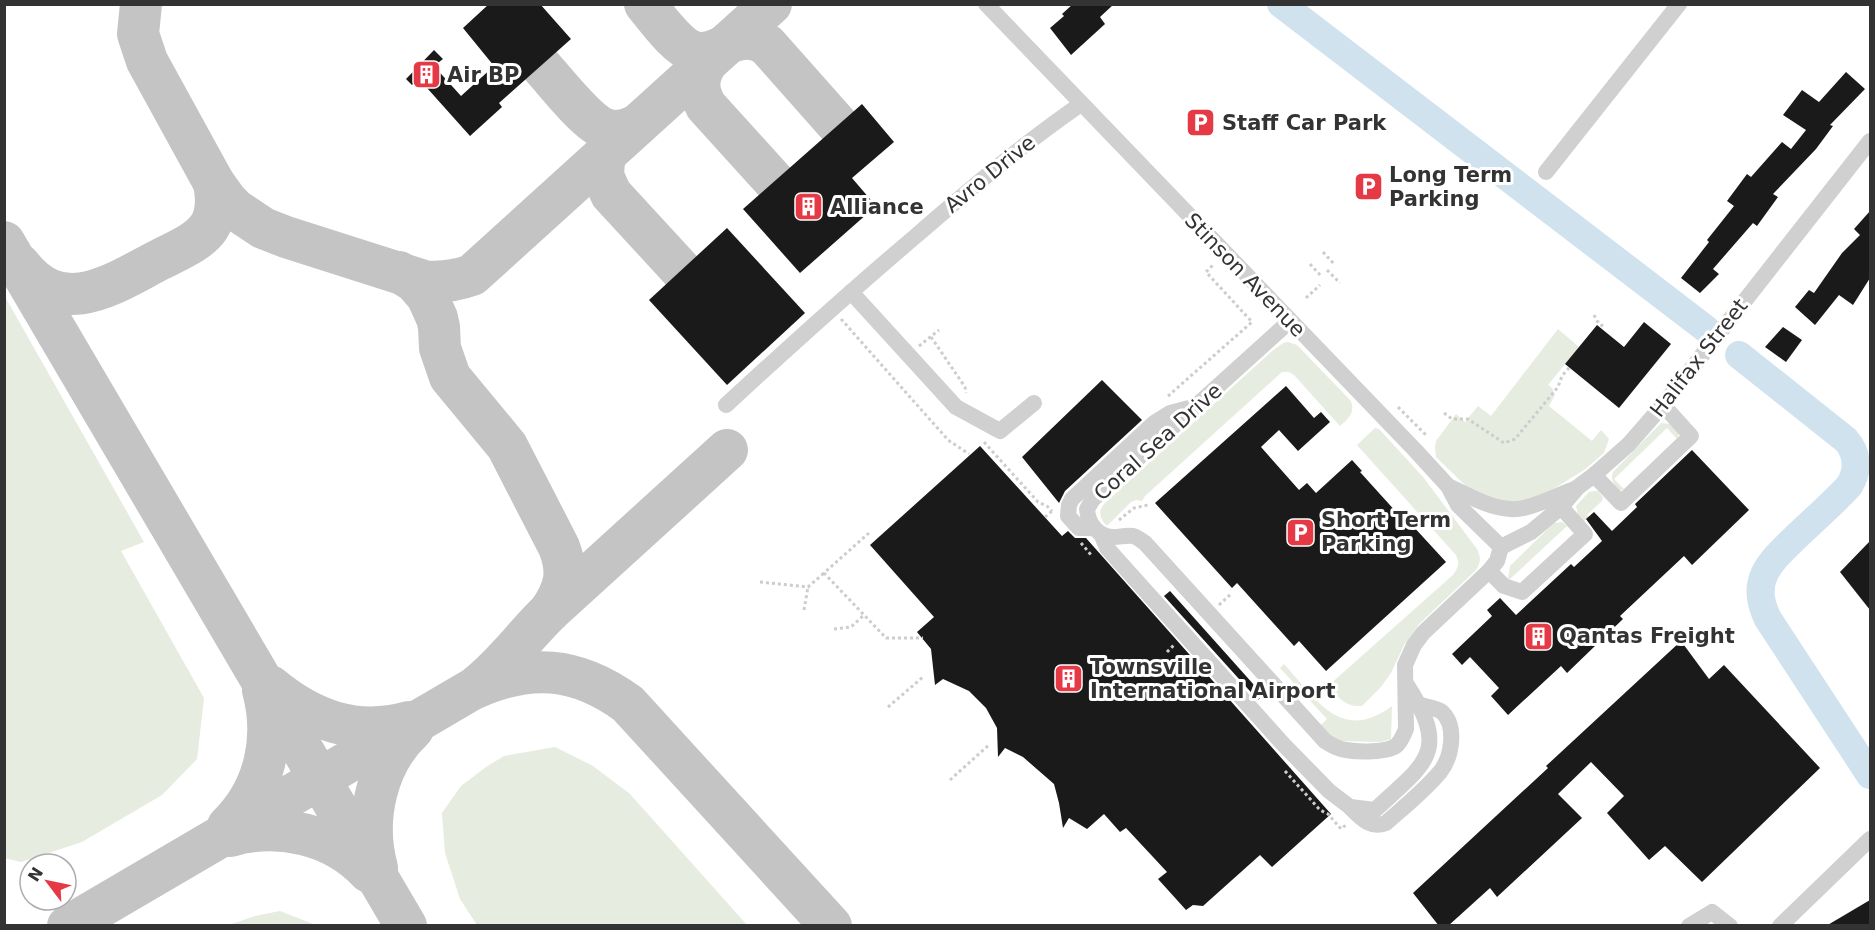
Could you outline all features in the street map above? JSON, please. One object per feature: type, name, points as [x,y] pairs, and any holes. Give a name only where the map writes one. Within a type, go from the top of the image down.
[{"type":"street","name":"Stinson Avenue","points":[[986,4],[1383,417],[1448,486],[1458,505],[1501,547]]},
{"type":"street","points":[[1546,172],[1679,4]]},
{"type":"street","name":"Avro Drive","points":[[726,405],[828,322],[851,292],[1018,150],[1081,104]]},
{"type":"street","name":"Halifax Street","points":[[1501,547],[1531,532],[1561,507],[1578,487],[1594,476],[1629,444],[1663,405],[1870,141]]},
{"type":"street","points":[[851,292],[956,407],[1000,431],[1034,403]]},
{"type":"street","name":"Coral Sea Drive","points":[[1290,321],[1093,500],[1087,509],[1090,523],[1098,532],[1114,537],[1134,536],[1145,543],[1325,741],[1347,750],[1387,750],[1396,746],[1406,729],[1405,665],[1414,645],[1423,633],[1489,571],[1497,561],[1501,547]]},
{"type":"street","points":[[1594,476],[1621,503],[1691,436],[1663,405]]},
{"type":"street","points":[[1448,486],[1495,506],[1523,508],[1578,487]]},
{"type":"street","points":[[1489,571],[1504,586],[1522,592],[1585,534],[1561,507]]},
{"type":"street","points":[[1098,532],[1107,548],[1283,744],[1329,791],[1350,807],[1375,810],[1420,768],[1428,753],[1430,732],[1420,705],[1407,685]]},
{"type":"street","points":[[1780,926],[1870,839]]},
{"type":"street","points":[[1689,926],[1712,912],[1730,926]]},
{"type":"path","points":[[1323,252],[1334,264]]},
{"type":"path","points":[[1167,398],[1252,321],[1206,272],[1225,254]]},
{"type":"path","points":[[1310,264],[1321,276]]},
{"type":"path","points":[[1327,270],[1340,283]]},
{"type":"path","points":[[1306,298],[1320,285]]},
{"type":"path","points":[[1594,315],[1602,325],[1600,328]]},
{"type":"path","points":[[828,322],[842,320],[948,440],[969,454]]},
{"type":"path","points":[[908,354],[939,330]]},
{"type":"path","points":[[1444,413],[1452,419],[1468,419],[1504,442],[1515,440],[1558,387],[1562,376],[1569,368]]},
{"type":"path","points":[[1045,517],[1052,511]]},
{"type":"path","points":[[804,610],[808,587],[869,533]]},
{"type":"path","points":[[824,573],[885,638],[923,638]]},
{"type":"path","points":[[760,582],[808,587]]},
{"type":"path","points":[[834,629],[851,627],[864,615]]},
{"type":"path","points":[[888,707],[923,677]]},
{"type":"path","points":[[950,780],[990,744]]},
{"type":"shaded area","points":[[4,295],[144,542],[121,551],[204,698],[197,759],[162,795],[82,842],[52,852],[18,852],[18,861],[4,858]]},
{"type":"shaded area","points":[[1558,329],[1579,347],[1548,385],[1555,395],[1549,406],[1592,441],[1601,430],[1609,439],[1604,453],[1584,470],[1555,488],[1527,502],[1502,503],[1468,488],[1436,457],[1436,441],[1456,414],[1465,422],[1478,406],[1491,416]]},
{"type":"shaded area","points":[[1288,342],[1297,345],[1351,401],[1352,412],[1346,420],[1340,426],[1294,375],[1282,372],[1142,501],[1131,502],[1107,526],[1100,515],[1105,503],[1271,352]]},
{"type":"shaded area","points":[[1661,423],[1670,424],[1679,434],[1677,439],[1667,428],[1614,479],[1624,489],[1620,491],[1613,482],[1613,472]]},
{"type":"shaded area","points":[[1375,428],[1379,429],[1423,477],[1477,549],[1480,560],[1476,570],[1419,624],[1404,645],[1391,673],[1380,688],[1362,706],[1356,706],[1343,701],[1328,686],[1453,575],[1458,563],[1456,555],[1357,445]]},
{"type":"shaded area","points":[[1598,491],[1603,497],[1602,501],[1584,521],[1578,515],[1576,506],[1589,492]]},
{"type":"shaded area","points":[[1562,522],[1567,526],[1509,580],[1510,566],[1554,523]]},
{"type":"shaded area","points":[[1284,664],[1319,703],[1344,719],[1358,720],[1374,717],[1392,706],[1391,739],[1381,742],[1339,741],[1330,738],[1319,727],[1327,719],[1280,668]]},
{"type":"shaded area","points":[[555,747],[593,766],[630,794],[747,925],[477,925],[460,899],[445,853],[442,813],[461,786],[504,756]]},
{"type":"shaded area","points":[[280,911],[316,925],[229,925],[255,916]]},
{"type":"building","points":[[489,4],[540,4],[571,39],[499,103],[502,107],[470,136],[419,79],[412,85],[406,79],[434,50],[443,59],[434,66],[461,96],[494,66],[463,28]]},
{"type":"building","points":[[1073,4],[1114,4],[1100,17],[1105,24],[1071,55],[1050,28],[1064,16],[1062,14]]},
{"type":"building","points":[[1846,72],[1865,89],[1830,125],[1833,126],[1816,149],[1773,194],[1778,197],[1757,226],[1753,223],[1713,269],[1719,274],[1700,293],[1681,278],[1734,206],[1727,201],[1747,174],[1751,177],[1782,142],[1791,149],[1806,130],[1783,115],[1802,90],[1819,102]]},
{"type":"building","name":"Alliance","points":[[862,104],[894,142],[852,178],[876,206],[800,273],[743,209]]},
{"type":"building","points":[[1870,211],[1870,278],[1853,305],[1839,295],[1815,325],[1795,307],[1809,290],[1814,293],[1842,253],[1860,235],[1854,229]]},
{"type":"building","points":[[727,228],[805,313],[727,385],[649,300]]},
{"type":"building","points":[[1644,322],[1671,344],[1619,408],[1565,364],[1597,325],[1624,347]]},
{"type":"building","points":[[1783,327],[1802,340],[1786,362],[1765,347]]},
{"type":"building","points":[[1102,380],[1142,420],[1065,491],[1059,503],[1022,457]]},
{"type":"building","name":"Short Term Parking","points":[[1286,386],[1314,418],[1321,412],[1330,422],[1298,451],[1279,430],[1261,447],[1299,490],[1307,483],[1316,493],[1352,460],[1398,514],[1400,512],[1446,562],[1326,671],[1299,641],[1294,646],[1237,583],[1232,588],[1155,503]]},
{"type":"building","name":"Townsville International Airport","points":[[980,446],[1062,536],[1068,531],[1075,538],[1086,538],[1331,814],[1272,867],[1260,855],[1203,906],[1193,905],[1186,910],[1158,879],[1167,872],[1126,828],[1120,832],[1104,814],[1087,829],[1069,818],[1063,828],[1054,784],[1023,757],[1005,748],[998,757],[997,728],[986,708],[969,691],[943,679],[935,685],[931,649],[917,632],[934,617],[870,545]]},
{"type":"building","points":[[1692,450],[1749,510],[1692,565],[1684,556],[1620,616],[1623,619],[1567,673],[1561,666],[1508,715],[1491,696],[1499,688],[1470,657],[1462,665],[1452,654],[1492,616],[1487,610],[1500,598],[1516,615],[1571,564],[1574,567],[1602,541],[1586,519],[1594,512],[1612,531],[1637,507],[1635,504]]},
{"type":"building","points":[[1870,541],[1870,610],[1840,572]]},
{"type":"building","points":[[1170,591],[1263,695],[1258,700],[1164,596]]},
{"type":"building","points":[[1681,641],[1709,679],[1724,665],[1820,768],[1702,882],[1665,846],[1649,860],[1607,813],[1624,796],[1591,762],[1558,794],[1582,818],[1497,897],[1490,888],[1448,926],[1439,926],[1413,893]]},
{"type":"building","points":[[1870,900],[1870,926],[1826,926]]},
{"type":"waterway","points":[[1281,4],[1706,329]]},
{"type":"waterway","points":[[1739,355],[1846,440],[1855,456],[1856,468],[1849,486],[1771,563],[1765,572],[1760,593],[1768,619],[1870,775]]},
{"type":"taxiway","points":[[141,4],[138,34],[147,61],[214,183],[236,210],[263,228],[286,237],[424,281],[436,282],[472,275],[771,4]]},
{"type":"taxiway","points":[[645,4],[668,31],[688,49],[701,53],[723,47]]},
{"type":"taxiway","points":[[728,43],[748,39],[767,45],[838,125]]},
{"type":"taxiway","points":[[707,62],[701,73],[699,84],[706,106],[774,181]]},
{"type":"taxiway","points":[[541,66],[580,110],[597,125],[617,131],[637,125]]},
{"type":"taxiway","points":[[608,152],[604,160],[603,176],[611,194],[681,270]]},
{"type":"taxiway","points":[[20,265],[36,282],[53,291],[70,294],[106,287],[199,238],[212,222],[216,200],[214,183]]},
{"type":"taxiway","points":[[4,242],[406,926]]},
{"type":"taxiway","points":[[399,272],[415,282],[427,296],[437,318],[440,348],[450,377],[507,446],[559,547],[565,573],[559,595],[550,611]]},
{"type":"taxiway","points":[[477,686],[550,611],[727,450]]},
{"type":"taxiway","points":[[68,926],[471,690],[513,675],[532,673],[552,673],[590,682],[628,704],[831,926]]},
{"type":"taxiway","points":[[270,686],[302,708],[335,722],[371,727],[409,722]]},
{"type":"taxiway","points":[[228,826],[251,796],[264,763],[268,727],[263,690]]},
{"type":"taxiway","points":[[377,868],[372,831],[376,793],[390,758],[413,729]]},
{"type":"taxiway","points":[[230,836],[267,830],[305,834],[339,848],[369,872]]},
{"type":"place","name":"Air BP","points":[[426,75]]},
{"type":"place","name":"Staff Car Park","points":[[1201,123]]},
{"type":"place","name":"Long Term Parking","points":[[1368,187]]},
{"type":"place","name":"Alliance","points":[[809,207]]},
{"type":"place","name":"Short Term Parking","points":[[1300,532]]},
{"type":"place","name":"Qantas Freight","points":[[1538,636]]},
{"type":"place","name":"Townsville International Airport","points":[[1069,679]]}]
